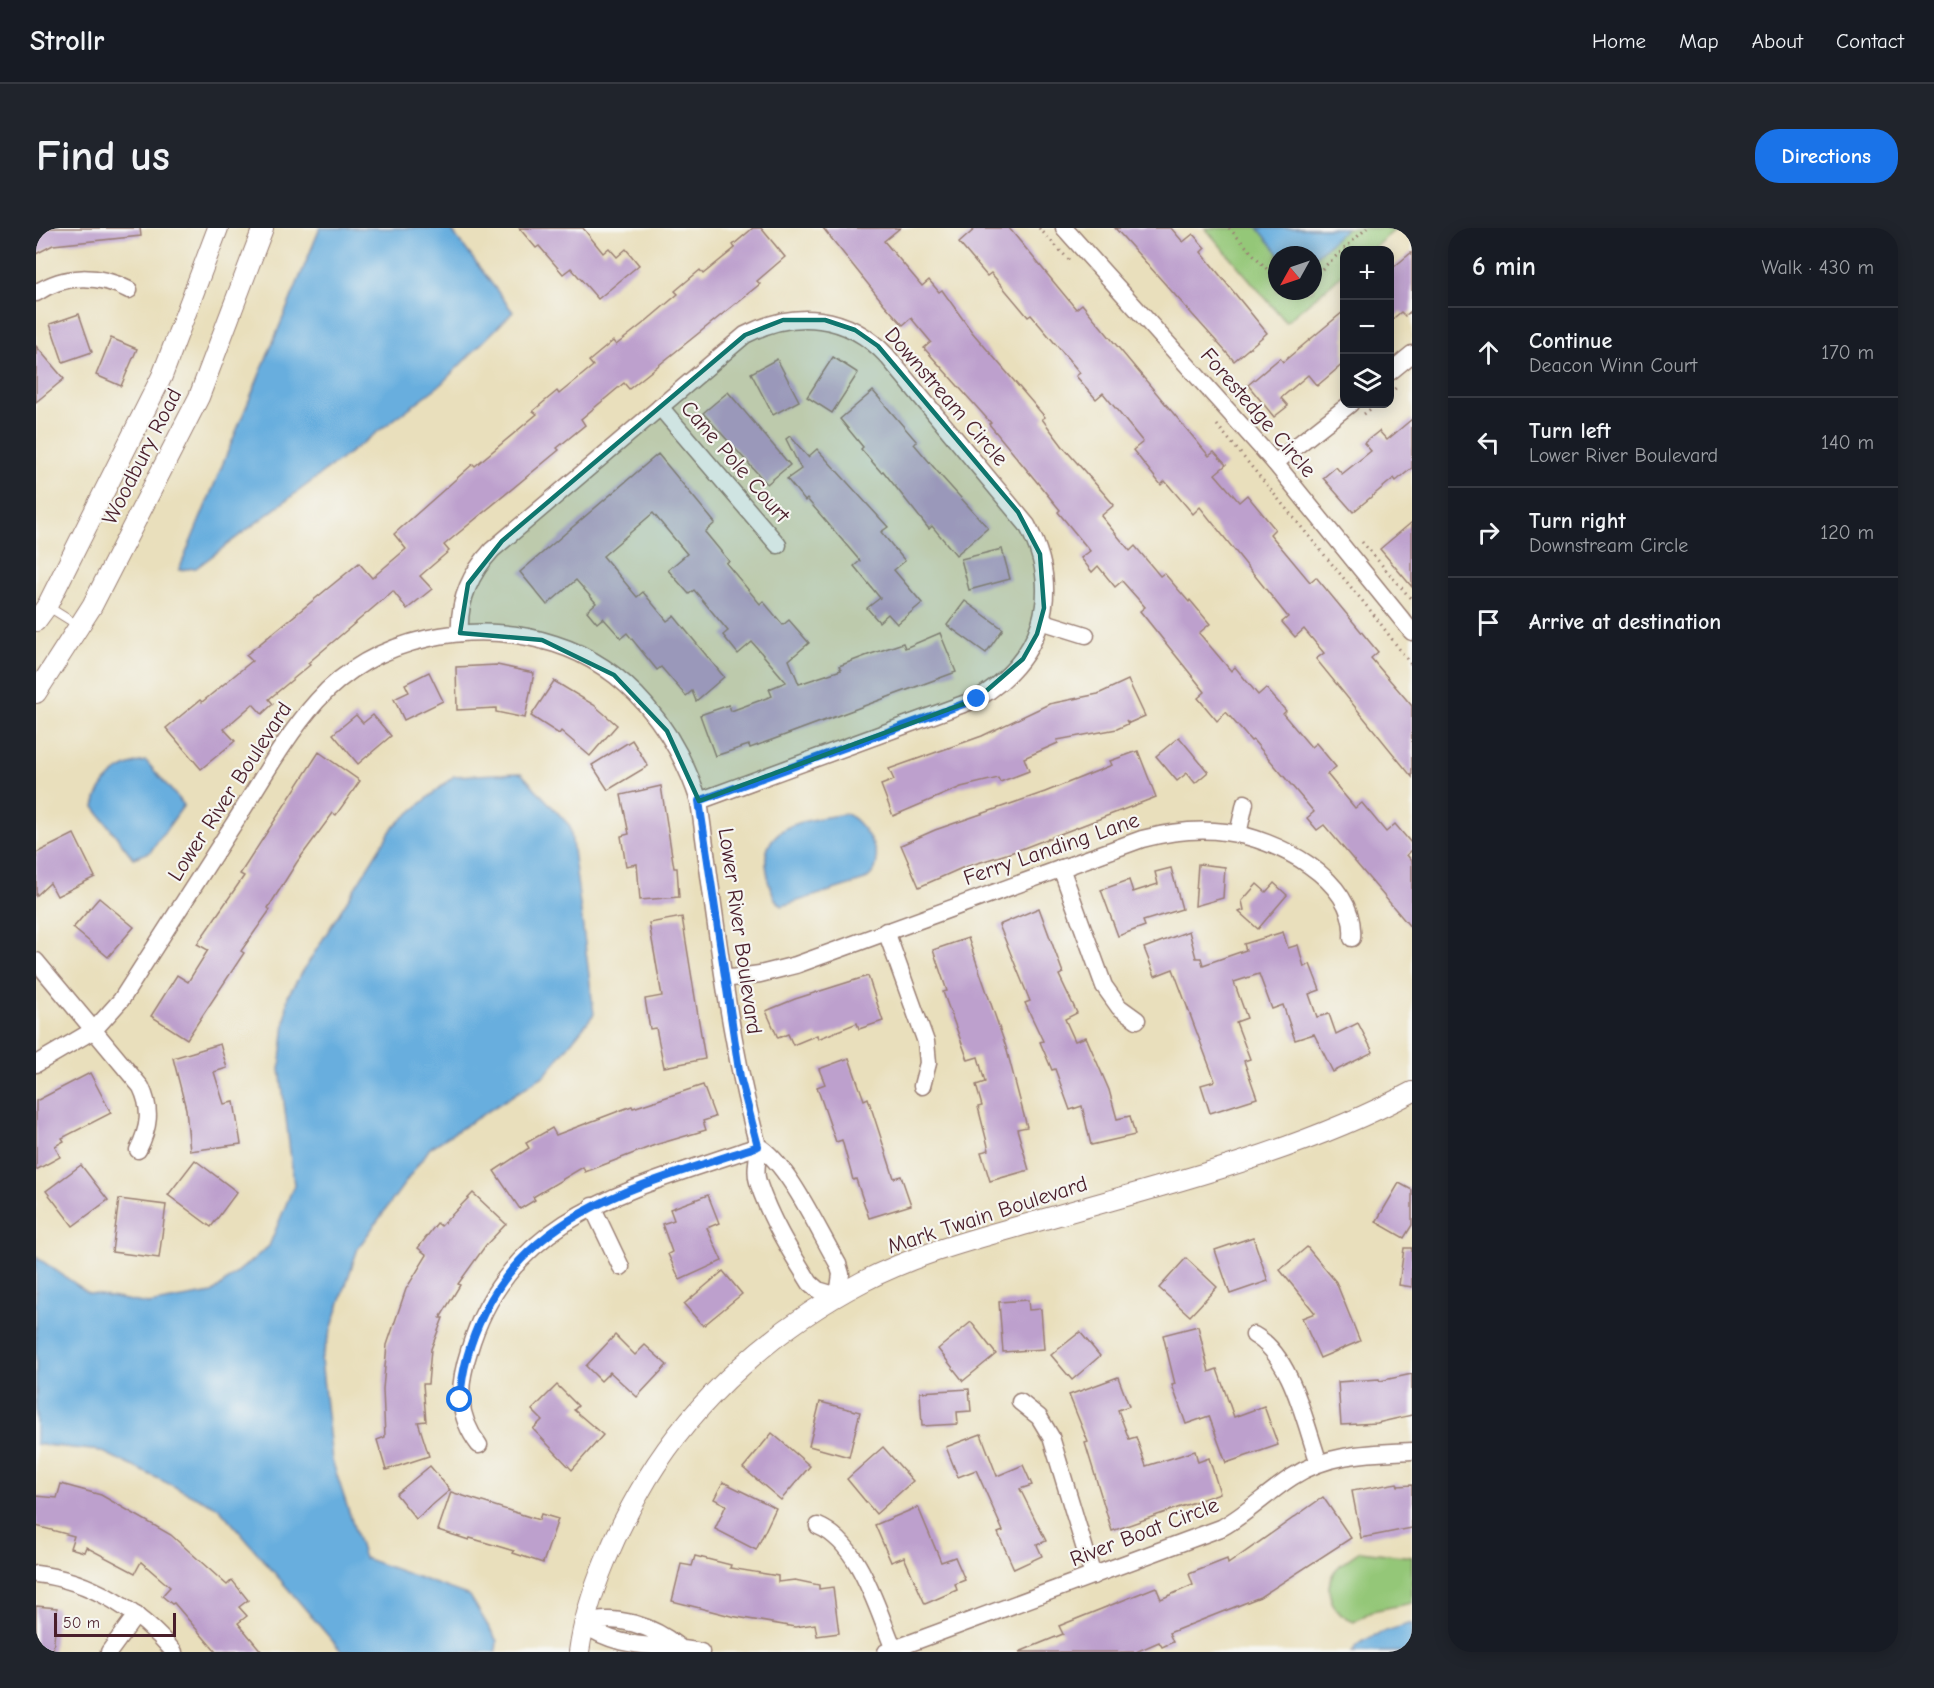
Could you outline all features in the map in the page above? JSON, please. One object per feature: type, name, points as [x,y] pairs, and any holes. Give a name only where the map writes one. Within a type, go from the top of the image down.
[{"type":"street","name":"Woodbury Road","points":[[40,608],[162,376],[218,228]]},
{"type":"street","name":"Woodbury Road","points":[[36,693],[92,606],[199,397],[263,228]]},
{"type":"street","name":"Forestedge Circle","points":[[1064,228],[1275,463],[1411,628]]},
{"type":"street","points":[[36,293],[69,279],[94,277],[129,290]]},
{"type":"street","name":"Downstream Circle","points":[[460,633],[463,597],[482,561],[734,344],[758,329],[783,320],[811,318],[840,323],[855,330],[887,356],[1027,525],[1044,569],[1045,596],[1037,634],[1023,659],[1001,682],[977,699],[699,801]]},
{"type":"street","points":[[1394,368],[1412,354]]},
{"type":"street","name":"Cane Pole Court","points":[[660,407],[778,545]]},
{"type":"street","points":[[1275,463],[1355,410]]},
{"type":"street","points":[[1041,621],[1086,635]]},
{"type":"street","name":"Lower River Boulevard","points":[[36,1064],[94,1030],[121,1000],[293,732],[319,699],[352,672],[387,651],[424,639],[460,633],[503,633],[542,640],[577,653],[614,675],[643,701],[668,731],[686,764],[699,801],[724,979],[745,1101],[758,1146],[754,1167],[756,1179],[776,1226],[810,1283],[818,1290],[838,1296]]},
{"type":"street","points":[[1238,834],[1245,803]]},
{"type":"street","name":"Ferry Landing Lane","points":[[724,979],[760,974],[787,967],[1156,835],[1201,830],[1238,834],[1282,850],[1328,882],[1351,914],[1352,938]]},
{"type":"street","points":[[1061,868],[1104,986],[1119,1006],[1137,1020]]},
{"type":"street","points":[[886,931],[926,1042],[928,1063],[922,1086]]},
{"type":"street","points":[[36,962],[134,1078],[146,1098],[149,1119],[138,1150]]},
{"type":"street","name":"Mark Twain Boulevard","points":[[579,1652],[583,1624],[624,1518],[667,1447],[709,1400],[749,1361],[796,1323],[838,1296],[882,1273],[940,1250],[1270,1152],[1353,1120],[1412,1092]]},
{"type":"street","points":[[479,1445],[465,1425],[460,1400],[463,1371],[479,1323],[499,1287],[519,1259],[553,1229],[592,1206],[758,1146],[767,1151],[781,1167],[838,1264],[842,1274],[838,1296]]},
{"type":"street","points":[[592,1206],[621,1267]]},
{"type":"street","points":[[1254,1335],[1275,1351],[1285,1368],[1319,1463]]},
{"type":"street","points":[[1020,1402],[1040,1417],[1051,1437],[1093,1576]]},
{"type":"street","name":"River Boat Circle","points":[[890,1651],[1221,1528],[1245,1513],[1294,1475],[1319,1463],[1355,1455],[1412,1451]]},
{"type":"street","points":[[818,1526],[837,1537],[852,1554],[890,1651]]},
{"type":"street","points":[[36,1574],[90,1589],[136,1616],[174,1652]]},
{"type":"street","points":[[109,1652],[136,1616]]},
{"type":"street","points":[[583,1624],[614,1618],[652,1630],[679,1647],[701,1652]]},
{"type":"street","points":[[583,1624],[602,1640],[614,1645],[660,1651],[679,1647]]},
{"type":"lane","points":[[40,608],[80,626]]},
{"type":"path","points":[[1039,228],[1070,262]]},
{"type":"path","points":[[1229,228],[1268,270]]},
{"type":"path","points":[[1322,269],[1367,228]]},
{"type":"path","points":[[1215,423],[1360,597],[1412,666]]},
{"type":"path","points":[[1359,538],[1412,600]]},
{"type":"highlighted area","points":[[783,320],[825,320],[855,330],[878,346],[1018,512],[1040,554],[1044,608],[1037,634],[1023,659],[977,699],[699,801],[667,731],[614,675],[542,640],[460,633],[468,584],[502,541],[745,335]]},
{"type":"green space","points":[[1205,228],[1397,228],[1376,246],[1340,246],[1340,276],[1322,292],[1322,246],[1268,246],[1268,300],[1312,300],[1286,322]]},
{"type":"green space","points":[[1360,1551],[1412,1557],[1412,1603],[1372,1611],[1354,1622],[1341,1614],[1332,1602],[1329,1587],[1331,1580],[1339,1566]]},
{"type":"water","points":[[320,228],[450,228],[513,312],[440,385],[196,568],[179,570]]},
{"type":"water","points":[[1258,228],[1346,228],[1322,251],[1322,246],[1273,246]]},
{"type":"water","points":[[146,761],[184,805],[150,852],[133,858],[94,807],[101,789],[112,775],[128,766]]},
{"type":"water","points":[[521,773],[570,826],[594,1014],[545,1075],[430,1148],[358,1248],[321,1360],[332,1460],[364,1558],[470,1596],[497,1641],[496,1652],[342,1652],[219,1508],[101,1451],[36,1444],[36,1257],[89,1293],[148,1304],[212,1293],[269,1246],[294,1185],[280,1069],[288,995],[393,827],[454,776]]},
{"type":"water","points":[[845,814],[858,822],[869,837],[877,862],[873,872],[865,880],[782,906],[775,899],[768,881],[766,855],[772,841],[788,827]]},
{"type":"water","points":[[1412,1623],[1412,1652],[1352,1652],[1363,1641],[1371,1637]]},
{"type":"building","points":[[36,228],[140,228],[141,236],[53,245],[36,254]]},
{"type":"building","points":[[519,228],[583,228],[603,253],[609,248],[617,257],[626,249],[639,265],[598,299],[571,268],[563,274],[539,246],[536,248]]},
{"type":"building","points":[[753,228],[761,228],[785,257],[757,281],[760,284],[629,389],[624,383],[581,419],[585,425],[557,448],[559,450],[444,545],[449,551],[420,576],[432,589],[407,609],[393,591],[269,699],[273,704],[262,714],[253,704],[224,729],[235,741],[201,769],[166,728],[252,661],[246,655],[359,563],[372,578],[406,549],[394,534],[473,464],[475,466],[537,414],[533,411],[557,391],[559,394],[593,366],[589,361],[613,341],[616,345],[645,322],[678,294],[675,291],[700,270],[703,274],[735,248],[733,245]]},
{"type":"building","points":[[823,228],[900,228],[884,241],[922,286],[929,280],[939,292],[942,290],[972,332],[1045,417],[1042,419],[1064,448],[1114,505],[1101,516],[1130,551],[1135,546],[1160,576],[1164,573],[1189,602],[1190,600],[1210,624],[1199,633],[1231,671],[1235,667],[1258,695],[1266,688],[1286,711],[1283,714],[1311,747],[1316,743],[1336,767],[1327,774],[1355,808],[1362,803],[1386,832],[1395,824],[1412,844],[1412,850],[1407,855],[1412,861],[1412,929],[1324,825],[1317,830],[1307,818],[1314,812],[1253,740],[1251,741],[1226,712],[1217,721],[1198,698],[1205,692],[1140,611],[1145,607],[1122,581],[1115,587],[1098,566],[1092,572],[1081,558],[1090,551],[1058,512],[1060,510],[989,424],[991,423],[924,348],[931,342],[911,318],[903,325]]},
{"type":"building","points":[[976,228],[1009,228],[1076,309],[1082,304],[1209,456],[1214,452],[1226,465],[1215,474],[1239,502],[1247,495],[1275,529],[1270,534],[1310,582],[1316,577],[1378,652],[1371,658],[1412,706],[1412,777],[1316,659],[1324,653],[1304,629],[1295,637],[1282,622],[1288,617],[1200,507],[1193,514],[1165,481],[1161,485],[1133,450],[1143,442],[1103,393],[1096,399],[1076,376],[1080,373],[1031,315],[1028,317],[991,273],[987,276],[959,243]]},
{"type":"building","points":[[1115,228],[1171,228],[1183,242],[1193,234],[1205,248],[1201,252],[1267,333],[1234,361]]},
{"type":"building","points":[[1412,252],[1412,310],[1405,316],[1401,312],[1394,318],[1394,300],[1394,267]]},
{"type":"building","points":[[79,314],[92,352],[63,362],[50,324]]},
{"type":"building","points":[[1340,314],[1340,366],[1317,386],[1308,375],[1281,398],[1288,406],[1274,417],[1248,385],[1280,358],[1283,362]]},
{"type":"building","points":[[111,338],[137,349],[121,386],[96,375]]},
{"type":"building","points":[[36,346],[64,379],[36,402]]},
{"type":"building","points":[[833,357],[858,373],[832,413],[807,397]]},
{"type":"building","points":[[777,359],[799,401],[773,415],[751,373]]},
{"type":"building","points":[[873,391],[917,442],[914,444],[988,528],[956,555],[932,526],[929,529],[883,471],[881,472],[861,449],[863,447],[840,419]]},
{"type":"building","points":[[728,392],[790,465],[767,484],[703,413]]},
{"type":"building","points":[[1412,419],[1412,468],[1396,481],[1394,478],[1353,512],[1323,478],[1336,467],[1342,474],[1371,451],[1364,443],[1379,431],[1387,440]]},
{"type":"building","points":[[790,436],[808,457],[817,449],[888,527],[881,532],[905,561],[894,570],[922,603],[897,624],[888,614],[879,622],[867,608],[880,598],[854,566],[860,561],[787,479],[801,469],[786,439]]},
{"type":"building","points":[[658,454],[715,523],[705,532],[729,561],[726,563],[760,604],[763,601],[783,625],[789,620],[809,643],[789,660],[799,684],[841,670],[839,666],[868,655],[903,643],[905,648],[940,633],[956,672],[750,748],[749,745],[715,756],[700,715],[729,705],[731,711],[772,696],[769,689],[786,682],[752,642],[738,654],[723,635],[728,631],[694,590],[689,594],[668,570],[687,554],[653,513],[603,556],[637,597],[643,592],[667,621],[674,616],[724,677],[696,701],[692,691],[686,696],[661,667],[657,670],[627,633],[621,638],[603,618],[597,623],[587,611],[596,603],[576,580],[547,605],[520,572]]},
{"type":"building","points":[[1412,522],[1412,587],[1380,549]]},
{"type":"building","points":[[1002,549],[1010,579],[969,590],[961,559]]},
{"type":"building","points":[[965,601],[1003,629],[986,653],[947,625]]},
{"type":"building","points":[[497,665],[534,673],[525,718],[496,712],[496,708],[457,710],[456,667]]},
{"type":"building","points":[[429,672],[443,701],[404,720],[394,699],[409,692],[405,684]]},
{"type":"building","points":[[1128,680],[1145,716],[1129,723],[1126,720],[1128,724],[1117,729],[1057,740],[1058,743],[1024,758],[1029,771],[1000,782],[998,778],[961,787],[893,816],[881,785],[894,780],[889,769],[982,736],[1049,704],[1098,694]]},
{"type":"building","points":[[554,681],[594,705],[617,725],[590,756],[561,731],[559,734],[531,716]]},
{"type":"building","points":[[356,715],[363,723],[373,715],[391,736],[358,764],[333,734]]},
{"type":"building","points":[[1179,737],[1208,772],[1195,783],[1187,773],[1177,781],[1156,756]]},
{"type":"building","points":[[632,740],[648,766],[608,790],[592,765]]},
{"type":"building","points":[[1138,751],[1156,797],[1016,851],[962,868],[919,887],[901,845],[935,830],[1045,792],[1112,765],[1110,761]]},
{"type":"building","points":[[319,752],[360,781],[336,815],[333,813],[297,862],[268,908],[270,910],[241,951],[244,953],[187,1039],[151,1016],[177,975],[188,982],[208,950],[197,944],[244,876],[240,874]]},
{"type":"building","points":[[661,786],[674,868],[677,868],[679,897],[640,900],[637,864],[626,866],[621,836],[629,834],[621,795]]},
{"type":"building","points":[[74,834],[95,877],[57,896],[50,883],[36,896],[36,853]]},
{"type":"building","points":[[1198,864],[1225,867],[1223,898],[1195,906]]},
{"type":"building","points":[[1171,868],[1182,909],[1143,921],[1145,926],[1118,936],[1101,890],[1129,880],[1133,892],[1158,884],[1155,872]]},
{"type":"building","points":[[1274,883],[1287,895],[1258,929],[1239,912],[1244,910],[1242,901],[1257,884],[1266,892]]},
{"type":"building","points":[[99,898],[134,927],[108,957],[73,928]]},
{"type":"building","points":[[1039,908],[1063,973],[1059,975],[1077,1013],[1065,1019],[1075,1041],[1086,1037],[1109,1090],[1117,1119],[1130,1116],[1135,1135],[1091,1145],[1082,1106],[1070,1110],[1055,1069],[1052,1070],[1040,1042],[1043,1041],[1025,1003],[1030,1001],[999,925]]},
{"type":"building","points":[[682,917],[705,1059],[664,1067],[656,1028],[650,1029],[645,999],[662,996],[649,923]]},
{"type":"building","points":[[1189,931],[1196,958],[1201,958],[1203,965],[1246,950],[1244,944],[1283,932],[1288,948],[1298,945],[1304,967],[1310,964],[1320,990],[1309,994],[1317,1017],[1329,1014],[1336,1034],[1358,1023],[1373,1052],[1333,1072],[1314,1034],[1295,1040],[1283,1005],[1272,1009],[1259,974],[1234,982],[1247,1018],[1236,1022],[1250,1059],[1244,1061],[1257,1098],[1210,1113],[1201,1085],[1215,1081],[1173,969],[1155,976],[1144,948]]},
{"type":"building","points":[[968,938],[1006,1047],[1027,1127],[1017,1129],[1029,1170],[990,1181],[981,1152],[989,1150],[978,1107],[982,1106],[976,1085],[985,1082],[978,1057],[968,1060],[943,992],[947,991],[933,950]]},
{"type":"building","points":[[868,976],[883,1021],[859,1029],[857,1023],[818,1039],[817,1035],[793,1045],[788,1034],[778,1038],[766,1011],[795,999]]},
{"type":"building","points":[[220,1044],[227,1068],[214,1072],[224,1104],[234,1102],[241,1144],[190,1151],[186,1109],[173,1058]]},
{"type":"building","points":[[849,1058],[864,1100],[868,1098],[894,1178],[901,1176],[911,1205],[869,1218],[856,1179],[853,1180],[842,1140],[836,1142],[817,1087],[825,1084],[819,1069]]},
{"type":"building","points":[[90,1073],[111,1113],[62,1138],[64,1141],[55,1146],[60,1157],[36,1170],[36,1101]]},
{"type":"building","points":[[703,1085],[715,1117],[703,1121],[706,1130],[655,1145],[585,1172],[583,1167],[533,1197],[535,1200],[520,1209],[494,1171],[529,1148],[526,1143],[552,1128],[556,1135],[632,1106],[633,1108]]},
{"type":"building","points":[[195,1160],[237,1192],[211,1227],[168,1195]]},
{"type":"building","points":[[81,1165],[108,1200],[73,1226],[46,1191]]},
{"type":"building","points":[[1399,1183],[1412,1190],[1412,1225],[1404,1238],[1376,1222]]},
{"type":"building","points":[[473,1193],[506,1224],[486,1245],[458,1284],[460,1285],[440,1318],[443,1318],[431,1349],[428,1384],[423,1384],[426,1421],[418,1422],[429,1456],[386,1470],[377,1440],[385,1437],[383,1389],[387,1345],[406,1289],[427,1255],[418,1248],[437,1223],[441,1226]]},
{"type":"building","points":[[708,1195],[719,1223],[707,1228],[722,1261],[680,1280],[668,1254],[672,1252],[662,1224],[674,1220],[670,1209]]},
{"type":"building","points":[[119,1199],[166,1205],[159,1258],[112,1252]]},
{"type":"building","points":[[1253,1237],[1268,1281],[1230,1294],[1215,1250]]},
{"type":"building","points":[[1307,1247],[1336,1282],[1360,1341],[1320,1358],[1302,1318],[1315,1313],[1280,1270]]},
{"type":"building","points":[[1404,1248],[1412,1248],[1412,1287],[1399,1285]]},
{"type":"building","points":[[1186,1258],[1217,1287],[1190,1316],[1159,1288]]},
{"type":"building","points":[[723,1271],[742,1294],[703,1326],[684,1304]]},
{"type":"building","points":[[1028,1300],[1029,1310],[1041,1309],[1044,1349],[1003,1352],[999,1302]]},
{"type":"building","points":[[971,1322],[996,1354],[963,1381],[938,1349]]},
{"type":"building","points":[[1198,1326],[1209,1372],[1217,1369],[1234,1417],[1264,1406],[1278,1445],[1226,1463],[1209,1416],[1186,1424],[1172,1385],[1175,1384],[1163,1335]]},
{"type":"building","points":[[1080,1332],[1100,1356],[1072,1380],[1051,1355]]},
{"type":"building","points":[[615,1335],[635,1355],[645,1345],[667,1365],[637,1397],[610,1372],[601,1381],[586,1366]]},
{"type":"building","points":[[1412,1374],[1412,1415],[1377,1423],[1341,1425],[1338,1382],[1379,1379],[1380,1381]]},
{"type":"building","points":[[1118,1377],[1129,1406],[1118,1410],[1129,1439],[1136,1437],[1146,1466],[1195,1451],[1198,1462],[1209,1458],[1220,1493],[1112,1531],[1085,1443],[1088,1442],[1069,1395]]},
{"type":"building","points":[[557,1385],[578,1406],[574,1410],[603,1435],[572,1470],[533,1429],[542,1420],[532,1410]]},
{"type":"building","points":[[969,1389],[971,1411],[957,1412],[958,1424],[922,1426],[920,1392]]},
{"type":"building","points":[[820,1402],[860,1412],[849,1457],[809,1446]]},
{"type":"building","points":[[772,1433],[810,1466],[781,1500],[743,1468]]},
{"type":"building","points":[[981,1434],[997,1476],[1023,1465],[1032,1485],[1020,1489],[1046,1541],[1037,1545],[1042,1556],[1014,1569],[998,1533],[1003,1531],[976,1470],[958,1477],[946,1447]]},
{"type":"building","points":[[883,1447],[913,1481],[876,1514],[847,1479]]},
{"type":"building","points":[[430,1466],[450,1490],[416,1519],[396,1494]]},
{"type":"building","points":[[723,1482],[776,1508],[756,1550],[715,1529],[726,1505],[714,1499]]},
{"type":"building","points":[[1397,1483],[1398,1486],[1412,1485],[1412,1528],[1361,1538],[1352,1491]]},
{"type":"building","points":[[61,1484],[101,1495],[171,1535],[227,1585],[232,1580],[248,1600],[239,1607],[247,1616],[238,1623],[262,1652],[216,1652],[174,1603],[172,1604],[162,1596],[170,1587],[141,1562],[135,1573],[86,1547],[84,1552],[70,1548],[74,1536],[36,1526],[36,1496],[57,1498]]},
{"type":"building","points":[[451,1492],[539,1520],[541,1514],[558,1519],[543,1563],[513,1553],[514,1551],[438,1530]]},
{"type":"building","points":[[1323,1497],[1351,1538],[1260,1597],[1169,1633],[1173,1642],[1162,1647],[1159,1642],[1136,1652],[1019,1652],[1063,1634],[1059,1626],[1156,1587],[1161,1599],[1193,1585],[1189,1574],[1227,1559],[1228,1564]]},
{"type":"building","points":[[918,1507],[941,1562],[955,1557],[965,1580],[955,1584],[957,1590],[925,1604],[904,1557],[891,1562],[875,1525]]},
{"type":"building","points":[[695,1556],[731,1565],[730,1568],[778,1576],[778,1582],[795,1580],[819,1585],[819,1589],[833,1587],[839,1633],[817,1636],[815,1624],[795,1627],[731,1616],[672,1601],[681,1564],[692,1566]]},
{"type":"building","points":[[36,1606],[57,1608],[53,1652],[36,1650]]},
{"type":"route","points":[[460,1400],[463,1371],[471,1342],[488,1304],[509,1271],[542,1238],[578,1213],[608,1199],[758,1146],[740,1077],[699,801],[977,699]]}]
